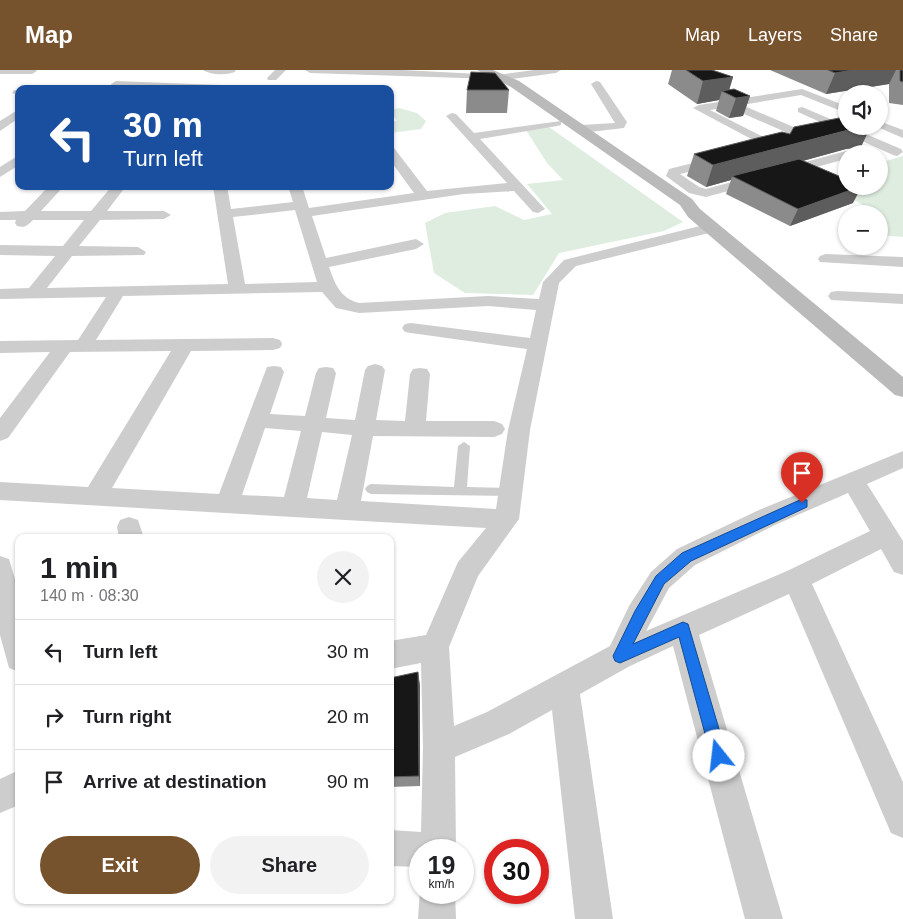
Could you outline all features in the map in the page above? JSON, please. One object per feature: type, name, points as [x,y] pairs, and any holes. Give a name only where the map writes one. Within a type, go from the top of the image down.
[{"type":"street","points":[[208,70],[232,73],[242,85]]},
{"type":"street","points":[[272,78],[282,70]]},
{"type":"street","points":[[310,70],[324,74],[407,74],[455,80],[556,70]]},
{"type":"street","points":[[483,70],[515,84],[707,216],[903,389]]},
{"type":"street","points":[[0,71],[32,72]]},
{"type":"street","points":[[113,85],[126,76],[232,73]]},
{"type":"street","points":[[402,86],[407,74]]},
{"type":"street","points":[[496,77],[504,86],[672,204],[707,216]]},
{"type":"street","points":[[581,129],[620,126],[621,122],[596,84]]},
{"type":"street","points":[[809,151],[772,147],[699,109],[737,100],[802,92],[838,107]]},
{"type":"street","points":[[737,100],[789,113],[838,131]]},
{"type":"street","points":[[737,100],[761,118],[786,129],[809,151]]},
{"type":"street","points":[[761,118],[834,105]]},
{"type":"street","points":[[0,112],[15,112]]},
{"type":"street","points":[[0,127],[15,115]]},
{"type":"street","points":[[452,116],[538,210]]},
{"type":"street","points":[[471,137],[557,123]]},
{"type":"street","points":[[888,128],[903,136]]},
{"type":"street","points":[[750,136],[786,129]]},
{"type":"street","points":[[748,181],[730,167],[712,162],[674,172],[673,176],[702,193],[748,181],[767,176],[838,131]]},
{"type":"street","points":[[843,135],[857,145]]},
{"type":"street","points":[[882,145],[903,136]]},
{"type":"street","points":[[755,151],[791,142],[828,159],[838,157]]},
{"type":"street","points":[[394,157],[423,195]]},
{"type":"street","points":[[3,179],[15,164]]},
{"type":"street","points":[[753,168],[767,176]]},
{"type":"street","points":[[770,190],[838,169]]},
{"type":"street","points":[[225,214],[302,209],[423,195],[517,187]]},
{"type":"street","points":[[0,248],[53,190]]},
{"type":"street","points":[[34,293],[116,190]]},
{"type":"street","points":[[221,190],[238,289]]},
{"type":"street","points":[[296,190],[327,287],[342,304],[359,308],[488,301],[546,305]]},
{"type":"street","points":[[366,190],[372,202]]},
{"type":"street","points":[[0,216],[164,215]]},
{"type":"street","points":[[438,839],[439,748],[435,646],[467,570],[507,519],[519,430],[551,282],[570,263],[707,216]]},
{"type":"street","points":[[320,264],[416,244]]},
{"type":"street","points":[[0,248],[138,252]]},
{"type":"street","points":[[826,259],[903,262]]},
{"type":"street","points":[[0,294],[327,287]]},
{"type":"street","points":[[0,433],[75,346],[118,291]]},
{"type":"street","points":[[837,296],[902,299]]},
{"type":"street","points":[[411,328],[537,345]]},
{"type":"street","points":[[95,496],[185,344]]},
{"type":"street","points":[[0,347],[273,344]]},
{"type":"street","points":[[347,510],[375,370]]},
{"type":"street","points":[[227,504],[274,372]]},
{"type":"street","points":[[293,507],[326,373]]},
{"type":"street","points":[[414,428],[420,374]]},
{"type":"street","points":[[257,420],[364,428],[494,429]]},
{"type":"street","points":[[620,656],[639,615],[660,580],[686,557],[768,518],[903,460]]},
{"type":"street","points":[[854,482],[903,564]]},
{"type":"street","points":[[0,491],[507,519]]},
{"type":"street","points":[[439,748],[498,723],[620,656],[796,579],[885,535]]},
{"type":"street","points":[[0,567],[15,639]]},
{"type":"street","points":[[796,579],[903,821]]},
{"type":"street","points":[[683,629],[764,919]]},
{"type":"street","points":[[394,654],[435,646]]},
{"type":"street","points":[[564,687],[594,919]]},
{"type":"street","points":[[0,796],[15,789]]},
{"type":"street","points":[[394,848],[409,849]]},
{"type":"street","points":[[437,904],[437,919]]},
{"type":"lane","points":[[460,492],[464,446]]},
{"type":"lane","points":[[371,489],[510,493]]},
{"type":"green space","points":[[399,108],[417,113],[426,121],[421,129],[394,132],[394,121],[397,121],[394,116],[394,109]]},
{"type":"green space","points":[[549,127],[683,222],[664,231],[559,253],[533,295],[465,293],[434,273],[425,223],[445,213],[495,206],[524,220],[552,214],[527,184],[563,180],[547,163],[526,130]]},
{"type":"green space","points":[[903,156],[903,237],[888,236],[888,205],[863,205],[844,195],[888,195],[888,160]]},
{"type":"green space","points":[[838,175],[838,192],[818,181]]},
{"type":"building","points":[[686,70],[712,70],[733,77],[703,81]]},
{"type":"building","points":[[828,70],[853,70],[835,73]]},
{"type":"building","points":[[900,70],[903,70],[903,82],[900,81]]},
{"type":"building","points":[[471,72],[495,73],[509,90],[467,90]]},
{"type":"building","points":[[734,89],[750,96],[736,98],[722,91]]},
{"type":"building","points":[[838,118],[838,133],[713,165],[694,154],[782,132],[790,134],[794,127]]},
{"type":"building","points":[[799,159],[838,176],[838,195],[798,209],[732,176]]},
{"type":"building","points":[[418,672],[419,776],[394,777],[394,677]]},
{"type":"route","points":[[719,756],[683,629],[620,656],[639,615],[660,580],[686,557],[802,503]]}]
